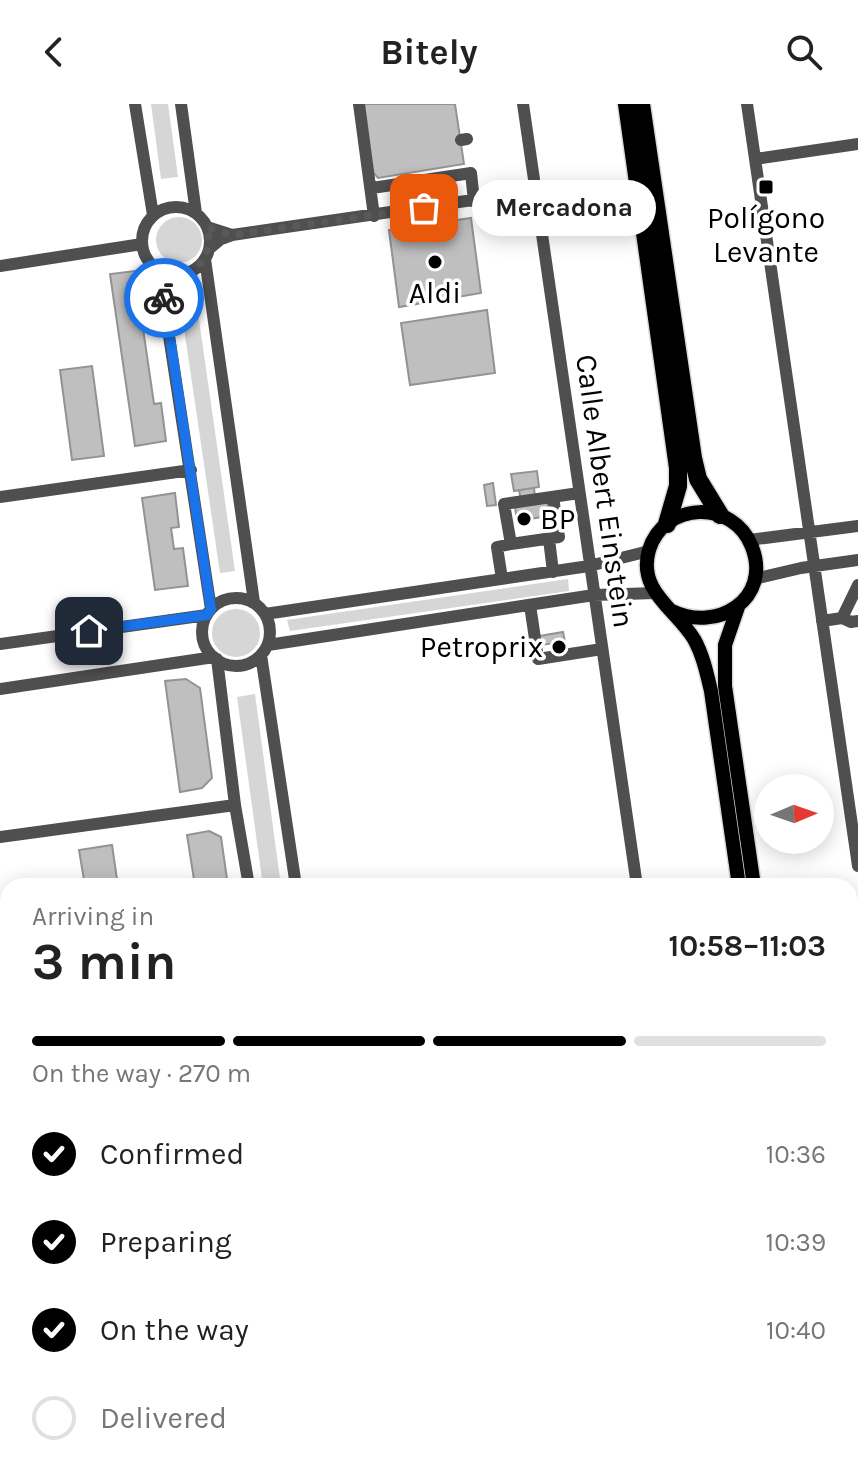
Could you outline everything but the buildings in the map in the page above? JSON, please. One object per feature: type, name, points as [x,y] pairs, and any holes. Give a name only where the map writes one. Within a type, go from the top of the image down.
[{"type":"highway","points":[[627,104],[678,468],[678,486],[667,524]]},
{"type":"highway","points":[[641,104],[693,458],[698,479],[720,515]]},
{"type":"main road","points":[[738,878],[711,691],[704,662],[694,639],[655,593],[647,565],[656,536],[679,516],[692,512],[720,515],[737,524],[749,540],[756,566],[750,589],[738,606],[723,660],[753,878]]},
{"type":"main road","points":[[672,611],[685,618],[713,619],[738,606]]},
{"type":"street","points":[[135,104],[153,215]]},
{"type":"street","points":[[181,104],[196,213]]},
{"type":"street","points":[[359,104],[374,216]]},
{"type":"street","name":"Calle Albert Einstein","points":[[523,104],[546,305],[579,493],[636,878]]},
{"type":"street","points":[[747,104],[858,866]]},
{"type":"street","points":[[755,159],[858,144]]},
{"type":"street","points":[[372,188],[471,173],[474,201]]},
{"type":"street","points":[[232,235],[207,227],[196,213],[186,208],[174,207],[153,215],[144,228],[142,244],[147,260],[169,275],[189,272],[221,239],[232,235],[535,191]]},
{"type":"street","points":[[207,227],[207,254],[254,602]]},
{"type":"street","points":[[0,266],[142,244]]},
{"type":"street","points":[[159,271],[191,470],[209,612],[203,637],[215,658],[248,878]]},
{"type":"street","points":[[0,497],[191,470]]},
{"type":"street","points":[[511,544],[504,504],[579,493]]},
{"type":"street","points":[[502,579],[497,547],[559,537],[553,497]]},
{"type":"street","points":[[749,540],[858,526]]},
{"type":"street","points":[[549,539],[553,572]]},
{"type":"street","points":[[265,614],[553,572],[649,551]]},
{"type":"street","points":[[754,579],[858,560]]},
{"type":"street","points":[[842,618],[858,585]]},
{"type":"street","points":[[0,689],[215,658],[235,666],[244,665],[264,650],[594,595],[655,593]]},
{"type":"street","points":[[0,644],[209,612],[231,598],[254,602],[265,614],[270,635],[264,650],[295,878]]},
{"type":"street","points":[[530,605],[538,659],[602,649]]},
{"type":"street","points":[[822,621],[842,618],[858,621]]},
{"type":"street","points":[[0,837],[235,805]]},
{"type":"shaded area","points":[[151,104],[168,104],[178,177],[161,179]]},
{"type":"shaded area","points":[[179,217],[196,223],[202,240],[196,257],[179,263],[162,257],[156,240],[162,223]]},
{"type":"shaded area","points":[[196,299],[235,571],[220,573],[180,301]]},
{"type":"shaded area","points":[[568,579],[569,591],[290,631],[287,620]]},
{"type":"shaded area","points":[[236,609],[253,616],[260,633],[253,650],[236,657],[219,650],[212,633],[219,616]]},
{"type":"shaded area","points":[[255,694],[280,878],[262,878],[237,697]]},
{"type":"way so far","points":[[164,298],[159,271],[179,275],[198,267],[209,249],[207,227],[232,235],[424,208]]},
{"type":"place","name":"Polígono Levante","points":[[766,187]]},
{"type":"place","name":"Mercadona","points":[[424,208]]},
{"type":"place","name":"Aldi","points":[[435,262]]},
{"type":"place","name":"BP","points":[[524,519]]},
{"type":"place","name":"Petroprix","points":[[559,647]]},
{"type":"route","points":[[89,631],[207,615],[211,609],[164,298]]}]
